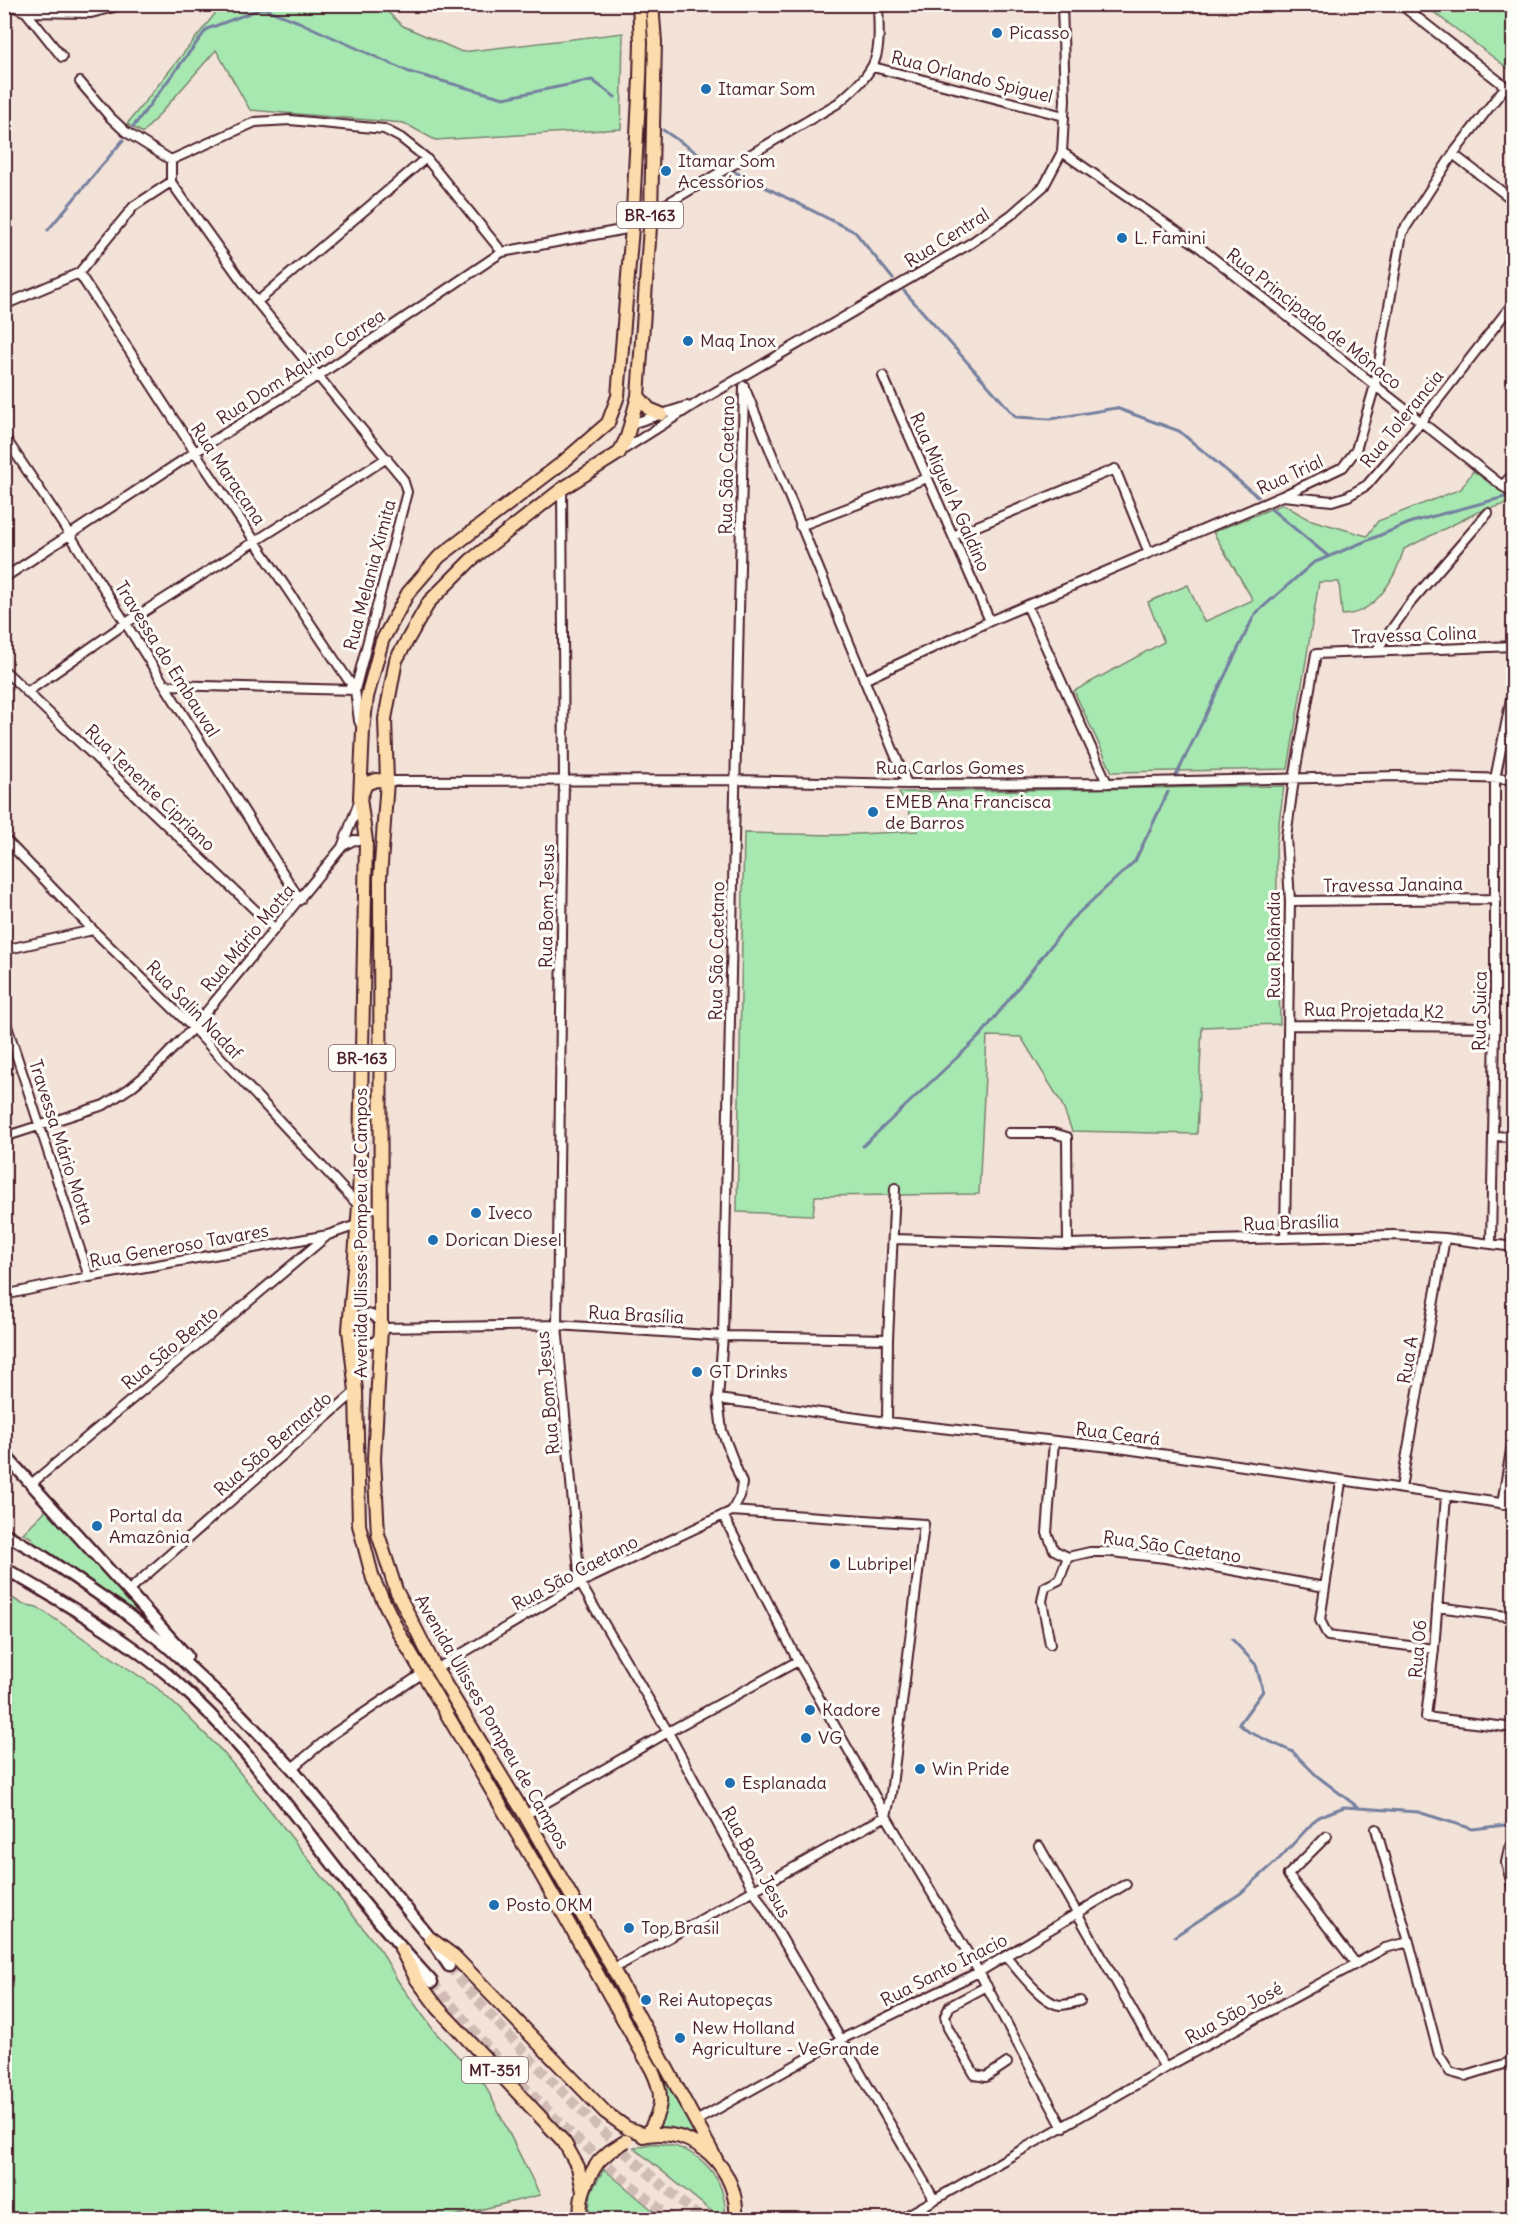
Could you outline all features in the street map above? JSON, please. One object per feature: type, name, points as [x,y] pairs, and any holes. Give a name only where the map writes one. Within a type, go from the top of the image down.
[{"type":"main road","name":"Avenida Ulisses Pompeu de Campos","points":[[639,4],[641,54],[632,228],[618,396],[608,423],[562,463],[439,557],[408,593],[382,641],[367,697],[360,798],[366,841],[359,1206],[349,1330],[356,1391],[359,1525],[373,1579],[399,1633],[535,1864],[660,2087],[661,2102],[656,2120],[647,2135]]},
{"type":"main road","name":"BR-163","points":[[619,453],[627,437],[638,396],[651,213],[655,42],[652,5]]},
{"type":"main road","points":[[638,396],[649,409],[661,414]]},
{"type":"main road","points":[[608,423],[616,420],[631,424]]},
{"type":"main road","name":"Avenida Ulisses Pompeu de Campos","points":[[619,453],[562,489],[471,560],[429,602],[396,660],[385,718],[387,781],[380,878],[381,1328],[374,1459],[378,1534],[396,1590],[436,1669],[525,1815],[613,1969],[716,2159]]},
{"type":"main road","points":[[562,463],[558,476],[562,489]]},
{"type":"main road","points":[[360,798],[366,784],[376,780],[387,781]]},
{"type":"main road","points":[[4,1455],[240,1714]]},
{"type":"main road","name":"MT-351","points":[[4,1533],[32,1549],[123,1611],[168,1647],[240,1714],[292,1767],[431,1939],[454,1956],[604,2112],[627,2128],[647,2135]]},
{"type":"main road","name":"MT-351","points":[[4,1568],[126,1643],[175,1681],[222,1727],[270,1781],[337,1870],[401,1949],[417,1980],[438,2008],[564,2142],[578,2167],[583,2191]]},
{"type":"main road","points":[[431,1939],[448,1966]]},
{"type":"main road","points":[[401,1949],[432,1982]]},
{"type":"main road","points":[[581,2220],[583,2191],[591,2172],[610,2151],[626,2141],[647,2135],[666,2134],[684,2138],[702,2147],[716,2159]]},
{"type":"main road","name":"BR-163","points":[[716,2159],[732,2185],[736,2205],[743,2220]]},
{"type":"main road","points":[[736,2205],[736,2220]]},
{"type":"street","points":[[8,4],[26,12],[91,13],[126,4]]},
{"type":"street","points":[[652,5],[657,4]]},
{"type":"street","points":[[651,213],[838,103],[861,83],[873,67],[880,46],[878,4]]},
{"type":"street","name":"Rua Central","points":[[631,424],[700,401],[742,382],[970,243],[1011,215],[1044,186],[1062,152],[1065,100],[1062,4]]},
{"type":"street","points":[[1400,4],[1514,93]]},
{"type":"street","points":[[26,12],[62,57]]},
{"type":"street","name":"Rua Orlando Spiguel","points":[[873,67],[1064,116]]},
{"type":"street","points":[[80,82],[126,132],[171,160]]},
{"type":"street","name":"Rua Trial","points":[[864,680],[990,621],[1282,496],[1343,467],[1356,450],[1375,385],[1402,232],[1453,154],[1505,87]]},
{"type":"street","points":[[171,160],[255,122],[276,120],[384,129],[401,138],[426,158],[502,252]]},
{"type":"street","name":"Rua Principado de Mônaco","points":[[1062,152],[1197,246],[1508,490]]},
{"type":"street","points":[[1453,154],[1514,201]]},
{"type":"street","points":[[257,302],[426,158]]},
{"type":"street","points":[[4,305],[80,273],[134,206],[171,182],[171,160]]},
{"type":"street","name":"Rua Melania Ximita","points":[[171,182],[257,302],[403,479],[407,492],[355,690],[359,721],[363,730]]},
{"type":"street","name":"Rua Dom Aquino Correa","points":[[4,578],[195,452],[318,376],[502,252],[632,228]]},
{"type":"street","name":"Rua Maracana","points":[[80,273],[195,452],[355,690]]},
{"type":"street","name":"Rua Tolerancia","points":[[1282,496],[1332,501],[1348,496],[1367,485],[1420,423],[1514,302]]},
{"type":"street","name":"Rua Miguel A Galdino","points":[[883,376],[990,621]]},
{"type":"street","name":"Rua São Caetano","points":[[742,382],[907,784]]},
{"type":"street","name":"Rua São Caetano","points":[[436,1669],[580,1583],[732,1510],[740,1496],[741,1484],[722,1431],[718,1399],[723,1335],[742,382]]},
{"type":"street","name":"Rua Central","points":[[619,453],[700,401]]},
{"type":"street","name":"Travessa do Embauval","points":[[4,436],[166,685],[300,900]]},
{"type":"street","points":[[27,692],[126,623],[387,458]]},
{"type":"street","points":[[953,537],[1115,469],[1149,553]]},
{"type":"street","points":[[1508,490],[1514,473]]},
{"type":"street","points":[[800,526],[927,478]]},
{"type":"street","name":"Rua Bom Jesus","points":[[562,489],[564,780],[557,1325],[580,1583],[668,1732],[753,1889],[934,2199]]},
{"type":"street","points":[[1376,651],[1411,602],[1488,513]]},
{"type":"street","points":[[1027,605],[1107,783]]},
{"type":"street","name":"Travessa Colina","points":[[1316,654],[1514,646]]},
{"type":"street","name":"Rua Rolândia","points":[[1285,1238],[1290,901],[1286,837],[1316,654]]},
{"type":"street","name":"Rua Tenente Cipriano","points":[[4,670],[274,928]]},
{"type":"street","name":"Rua Suica","points":[[1491,1243],[1495,1027],[1495,779],[1514,684]]},
{"type":"street","points":[[166,685],[355,690]]},
{"type":"street","name":"Rua Carlos Gomes","points":[[387,781],[735,780],[907,784],[1107,783],[1397,776],[1514,779]]},
{"type":"street","name":"Rua Mário Motta","points":[[4,1137],[104,1105],[153,1069],[193,1028],[342,847],[360,798]]},
{"type":"street","name":"Rua Salin Nadaf","points":[[4,838],[193,1028],[359,1206]]},
{"type":"street","points":[[342,847],[354,840],[366,841]]},
{"type":"street","name":"Travessa Janaina","points":[[1290,901],[1496,899]]},
{"type":"street","points":[[4,950],[93,930]]},
{"type":"street","name":"Travessa Mário Motta","points":[[4,1017],[89,1277]]},
{"type":"street","name":"Rua Projetada K2","points":[[1289,1025],[1495,1027]]},
{"type":"street","points":[[1009,1133],[1053,1133],[1067,1137],[1068,1244]]},
{"type":"street","points":[[1493,1137],[1514,1137]]},
{"type":"street","points":[[887,1422],[888,1339],[895,1188]]},
{"type":"street","name":"Rua Generoso Tavares","points":[[4,1295],[89,1277],[328,1235],[357,1225]]},
{"type":"street","name":"Rua São Bento","points":[[31,1484],[328,1235]]},
{"type":"street","name":"Rua Brasília","points":[[893,1239],[1068,1244],[1394,1235],[1445,1238],[1514,1247]]},
{"type":"street","name":"Rua A","points":[[1401,1488],[1445,1238]]},
{"type":"street","points":[[365,1313],[373,1315],[381,1328],[375,1342],[368,1345],[354,1340],[349,1330],[354,1319],[365,1313]]},
{"type":"street","name":"Rua Brasília","points":[[381,1328],[557,1325],[723,1335],[888,1339]]},
{"type":"street","name":"Rua São Bernardo","points":[[128,1592],[356,1391]]},
{"type":"street","name":"Rua Ceará","points":[[718,1399],[887,1422],[1131,1450],[1341,1482],[1401,1488],[1514,1505]]},
{"type":"street","points":[[1502,1503],[1514,1432]]},
{"type":"street","points":[[1050,1644],[1041,1601],[1044,1587],[1059,1580],[1068,1557],[1054,1550],[1047,1533],[1054,1441]]},
{"type":"street","points":[[1341,1482],[1320,1620],[1328,1635],[1434,1649]]},
{"type":"street","name":"Rua 06","points":[[1446,1496],[1434,1649],[1426,1717],[1514,1728]]},
{"type":"street","points":[[613,1969],[886,1816],[891,1794],[924,1524],[732,1510]]},
{"type":"street","points":[[723,1515],[798,1661],[886,1816],[987,1986],[1063,2128]]},
{"type":"street","name":"Rua São Caetano","points":[[1068,1557],[1090,1552],[1154,1557],[1325,1587]]},
{"type":"street","points":[[1437,1607],[1514,1617]]},
{"type":"street","points":[[525,1815],[668,1732],[798,1661]]},
{"type":"street","points":[[292,1767],[333,1734],[423,1673]]},
{"type":"street","points":[[1376,1829],[1439,2055],[1450,2072],[1465,2076],[1514,2061]]},
{"type":"street","points":[[1327,1836],[1288,1875],[1356,1964]]},
{"type":"street","points":[[1038,1846],[1165,2068]]},
{"type":"street","points":[[1511,1847],[1506,1863],[1514,1892]]},
{"type":"street","name":"Rua Santo Inacio","points":[[696,2121],[842,2039],[979,1972],[1126,1884]]},
{"type":"street","name":"Rua São José","points":[[898,2220],[1165,2068],[1385,1948],[1409,1942]]},
{"type":"street","points":[[1006,1956],[1048,2000],[1063,2005],[1080,2001]]},
{"type":"street","points":[[987,1986],[950,2007],[945,2016],[948,2028],[975,2075],[986,2077],[1007,2063]]},
{"type":"green space","points":[[222,5],[380,5],[403,26],[462,52],[623,33],[621,129],[435,140],[404,123],[250,110],[216,50],[143,133],[127,124]]},
{"type":"green space","points":[[1424,5],[1513,5],[1513,72]]},
{"type":"green space","points":[[1473,471],[1513,499],[1513,502],[1478,512],[1404,549],[1395,572],[1382,593],[1374,602],[1354,613],[1342,615],[1339,582],[1319,582],[1288,769],[1112,772],[1074,691],[1164,642],[1148,602],[1188,585],[1204,622],[1253,600],[1213,532],[1283,504],[1308,519],[1367,536],[1378,521],[1461,489]]},
{"type":"green space","points":[[1284,786],[1276,844],[1280,1024],[1202,1027],[1197,1134],[1072,1131],[1061,1102],[1021,1037],[987,1036],[979,1194],[815,1196],[813,1215],[737,1212],[744,833],[837,835],[918,831],[899,792]]},
{"type":"green space","points":[[48,1508],[136,1610],[132,1610],[35,1545],[32,1538],[23,1533]]},
{"type":"green space","points":[[4,1593],[22,1604],[37,1607],[157,1688],[222,1751],[381,1951],[398,1981],[435,2032],[485,2085],[540,2195],[442,2219],[5,2219]]},
{"type":"green space","points":[[663,2076],[700,2141],[655,2130],[666,2105],[666,2092],[661,2078]]},
{"type":"green space","points":[[650,2144],[681,2148],[706,2164],[721,2189],[725,2203],[725,2219],[721,2219],[634,2148]]},
{"type":"green space","points":[[604,2169],[663,2219],[588,2219],[591,2192]]},
{"type":"green space","points":[[512,2211],[525,2215],[527,2219],[478,2219]]},
{"type":"waterway","points":[[133,127],[207,29],[263,8],[409,72],[504,98],[592,80],[615,97]]},
{"type":"waterway","points":[[663,130],[694,151],[719,164]]},
{"type":"waterway","points":[[48,230],[123,140]]},
{"type":"waterway","points":[[735,172],[855,232],[893,279]]},
{"type":"waterway","points":[[904,291],[1016,417],[1050,419],[1116,408],[1179,431],[1258,497]]},
{"type":"waterway","points":[[1176,776],[1255,614],[1313,563],[1412,522],[1512,495]]},
{"type":"waterway","points":[[1271,509],[1328,556]]},
{"type":"waterway","points":[[863,1146],[981,1035],[1071,920],[1135,861],[1168,792]]},
{"type":"waterway","points":[[1232,1639],[1256,1665],[1263,1691],[1239,1724],[1249,1732],[1293,1752],[1317,1776],[1359,1808]]},
{"type":"waterway","points":[[1175,1936],[1241,1893],[1279,1859],[1318,1817],[1344,1807],[1418,1812],[1473,1829],[1514,1826]]},
{"type":"tunnel","points":[[449,1966],[538,2067],[635,2161],[703,2220]]},
{"type":"tunnel","points":[[432,1982],[502,2064],[572,2135],[673,2220]]},
{"type":"place","name":"Picasso","points":[[997,33]]},
{"type":"place","name":"Itamar Som","points":[[706,89]]},
{"type":"place","name":"Itamar Som Acessórios","points":[[666,171]]},
{"type":"place","name":"L. Famini","points":[[1122,238]]},
{"type":"place","name":"Maq Inox","points":[[688,341]]},
{"type":"place","name":"EMEB Ana Francisca de Barros","points":[[873,812]]},
{"type":"place","name":"Iveco","points":[[476,1213]]},
{"type":"place","name":"Dorican Diesel","points":[[433,1240]]},
{"type":"place","name":"GT Drinks","points":[[697,1372]]},
{"type":"place","name":"Portal da Amazônia","points":[[97,1526]]},
{"type":"place","name":"Lubripel","points":[[835,1564]]},
{"type":"place","name":"Kadore","points":[[810,1710]]},
{"type":"place","name":"VG","points":[[806,1738]]},
{"type":"place","name":"Win Pride","points":[[920,1769]]},
{"type":"place","name":"Esplanada","points":[[730,1783]]},
{"type":"place","name":"Posto 0KM","points":[[494,1905]]},
{"type":"place","name":"Top Brasil","points":[[629,1928]]},
{"type":"place","name":"Rei Autopeças","points":[[646,2000]]},
{"type":"place","name":"New Holland Agriculture - VeGrande","points":[[680,2038]]}]
